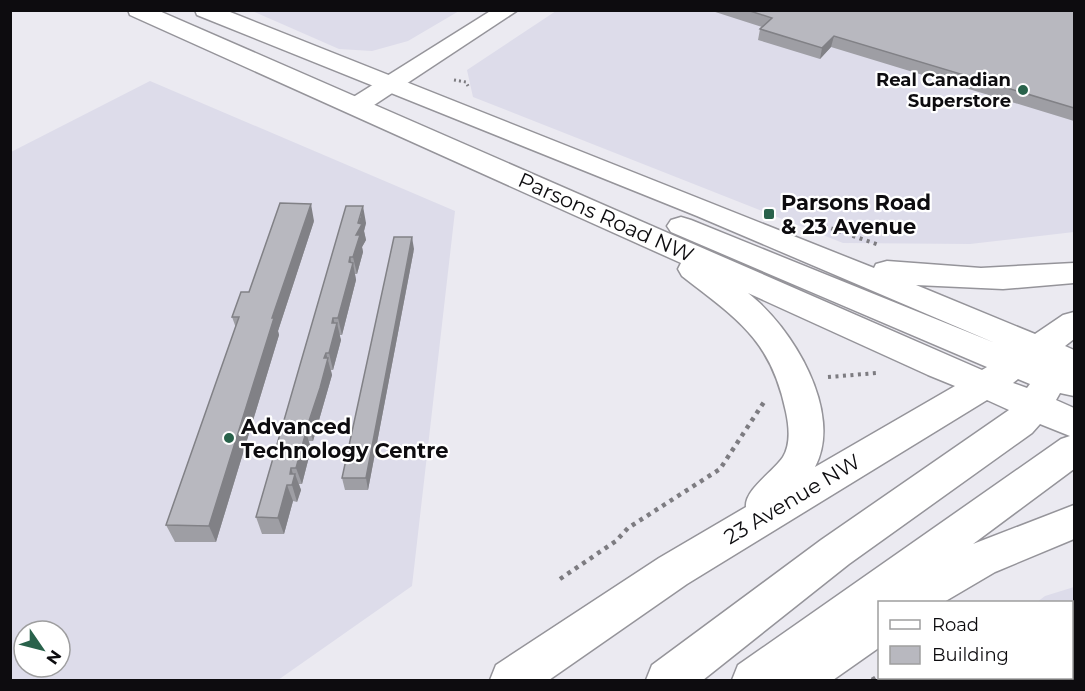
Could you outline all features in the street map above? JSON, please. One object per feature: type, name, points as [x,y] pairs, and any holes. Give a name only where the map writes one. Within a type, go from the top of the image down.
[{"type":"main road","name":"Parsons Road NW","points":[[138,10],[647,234],[1043,380]]},
{"type":"main road","name":"Parsons Road NW","points":[[205,10],[707,210],[1043,380],[1074,423]]},
{"type":"main road","points":[[356,106],[508,10]]},
{"type":"main road","points":[[476,159],[519,167],[567,180],[1043,380],[1019,423],[835,552],[668,681]]},
{"type":"main road","points":[[707,210],[872,269],[959,280],[1002,281],[1074,273]]},
{"type":"main road","points":[[647,234],[751,314],[768,331],[794,382],[803,406],[807,430],[806,447],[797,465],[747,525]]},
{"type":"main road","name":"23 Avenue NW","points":[[512,681],[747,525],[1043,380],[1074,323]]},
{"type":"main road","points":[[754,681],[1074,449]]},
{"type":"main road","points":[[910,601],[981,559],[1074,522]]},
{"type":"main road","points":[[798,681],[878,623]]},
{"type":"path","points":[[455,80],[466,82],[475,92]]},
{"type":"path","points":[[810,220],[888,248]]},
{"type":"path","points":[[824,377],[881,374]]},
{"type":"path","points":[[560,579],[616,541],[628,528],[720,469],[769,393]]},
{"type":"shaded area","points":[[252,11],[459,11],[408,41],[372,51],[339,49]]},
{"type":"shaded area","points":[[556,11],[1074,11],[1074,232],[970,244],[843,243],[473,97],[467,70]]},
{"type":"shaded area","points":[[150,81],[455,211],[412,586],[278,680],[11,680],[11,152]]},
{"type":"shaded area","points":[[1074,587],[1074,680],[946,680],[1073,679],[1073,601],[1038,601],[1045,596]]},
{"type":"building","name":"Real Canadian Superstore","points":[[747,10],[1074,10],[1074,108],[834,36],[822,48],[760,29],[772,18]]},
{"type":"building","name":"Advanced Technology Centre","points":[[280,203],[311,204],[272,318],[274,318],[209,526],[166,525],[239,317],[232,317],[241,292],[249,292]]},
{"type":"building","points":[[346,206],[363,206],[358,223],[362,224],[356,235],[360,235],[353,257],[350,257],[349,262],[353,263],[338,318],[333,318],[332,323],[337,323],[329,353],[326,353],[324,358],[328,358],[320,388],[308,424],[301,424],[299,432],[306,432],[296,468],[291,468],[290,474],[295,474],[292,485],[287,485],[278,518],[256,517]]},
{"type":"building","name":"Advanced Technology Centre","points":[[394,237],[412,237],[366,478],[342,478]]},
{"type":"building","points":[[1073,620],[1074,681],[1045,681],[1046,679],[1073,679]]},
{"type":"place","name":"Real Canadian Superstore","points":[[1023,90]]},
{"type":"place","name":"Parsons Road & 23 Avenue","points":[[769,214]]},
{"type":"place","name":"Advanced Technology Centre","points":[[229,438]]}]
